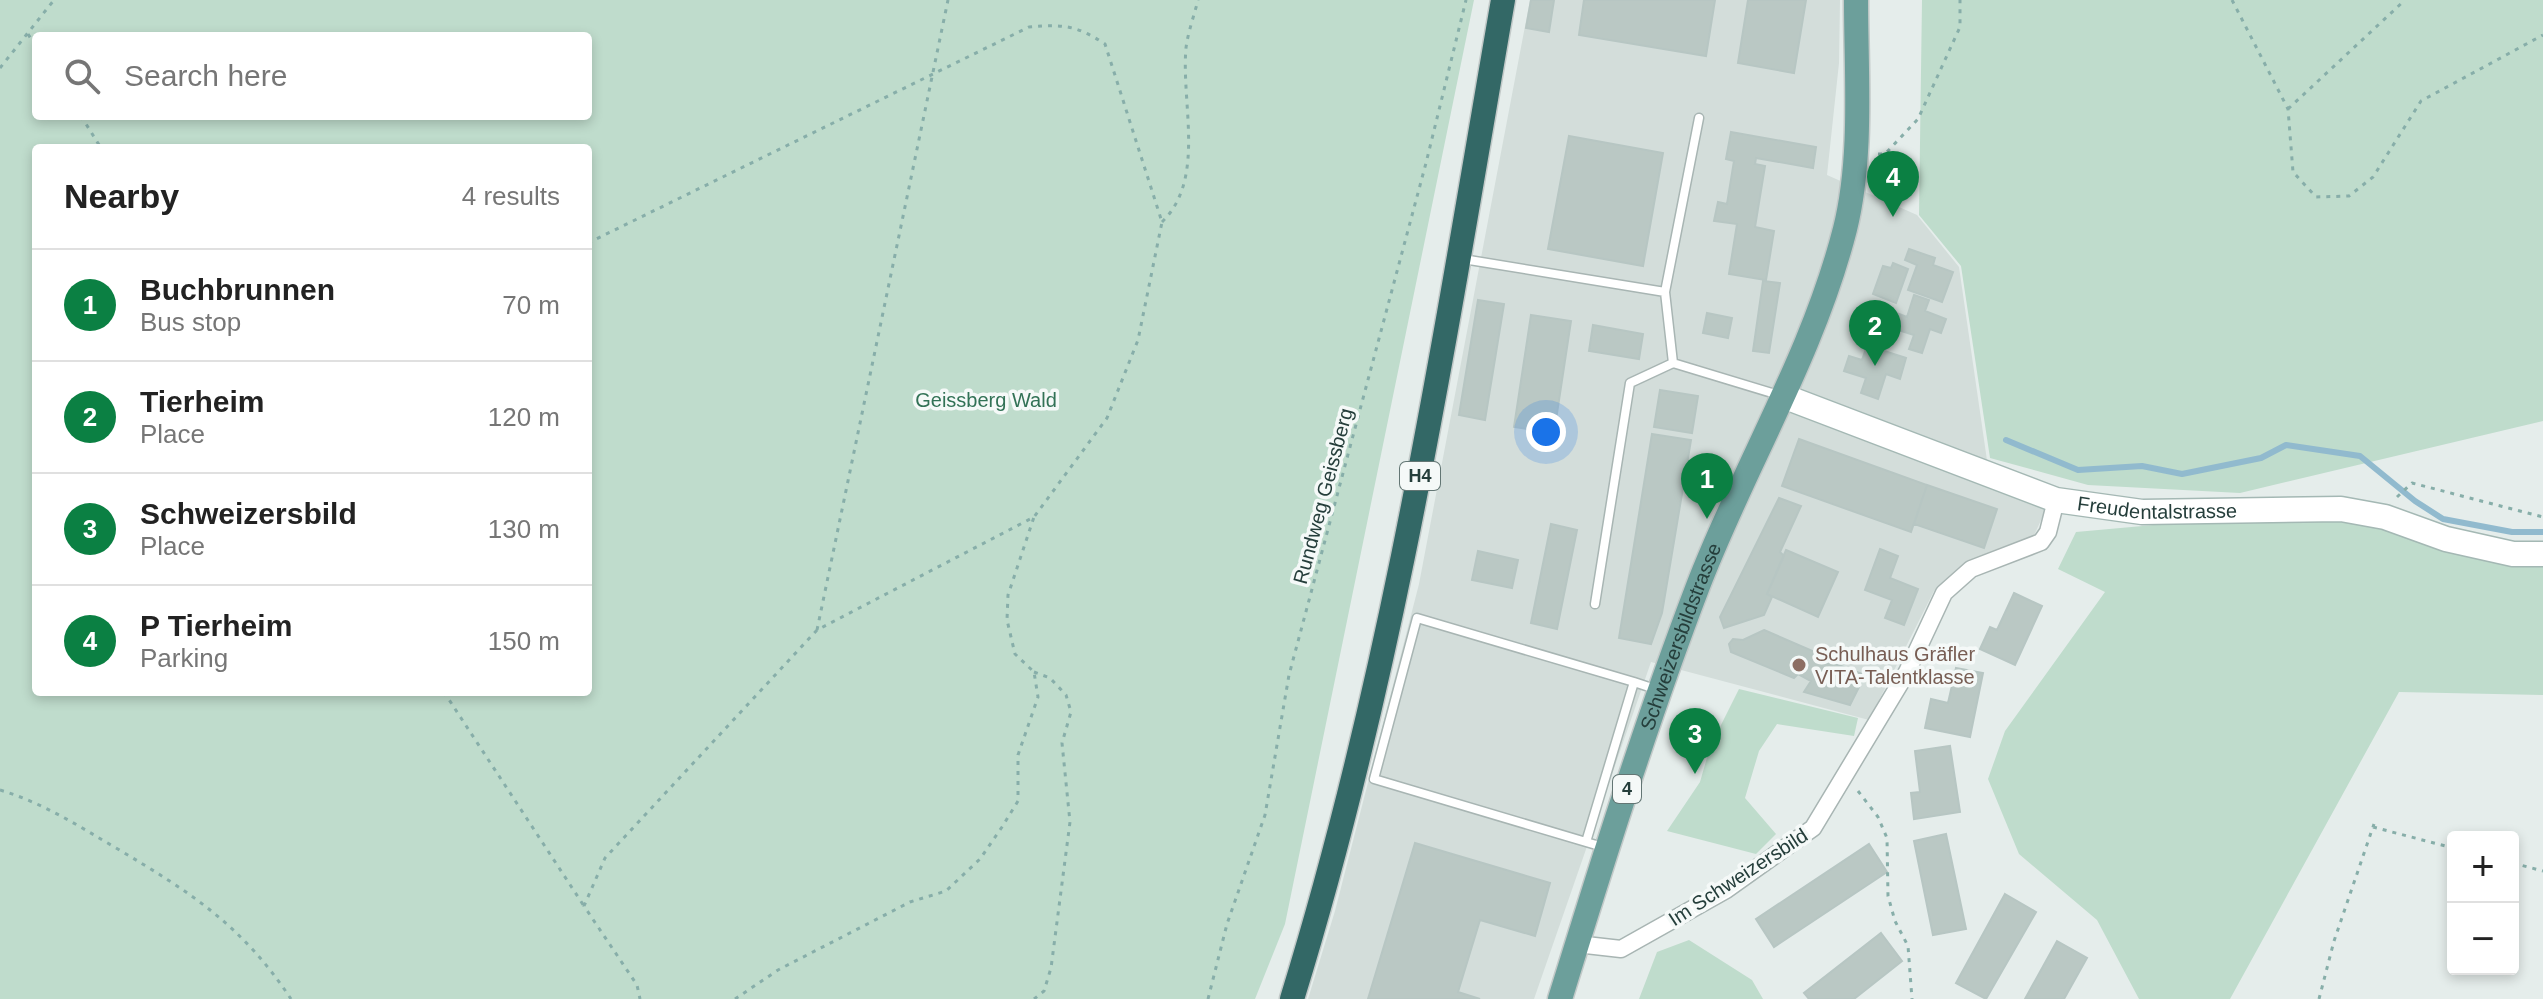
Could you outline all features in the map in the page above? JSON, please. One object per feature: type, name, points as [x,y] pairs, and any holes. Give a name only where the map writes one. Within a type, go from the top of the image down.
[{"type":"highway","name":"H4","points":[[1292,999],[1347,811],[1404,557],[1503,0]]},
{"type":"main road","name":"Schweizersbildstrasse","points":[[1560,999],[1577,944],[1597,845],[1699,582],[1820,315],[1846,226],[1854,155],[1856,0]]},
{"type":"street","name":"Freudentalstrasse","points":[[1783,396],[2056,500],[2142,512],[2341,509],[2385,517],[2446,539],[2513,554],[2543,554]]},
{"type":"street","name":"Im Schweizersbild","points":[[1577,944],[1621,949],[1726,890],[1813,828],[1907,672],[1944,593],[1971,569],[2041,542],[2048,532],[2056,500]]},
{"type":"lane","points":[[1673,363],[1665,292],[1699,118]]},
{"type":"lane","points":[[1458,258],[1665,292]]},
{"type":"lane","points":[[1595,604],[1630,383],[1673,363],[1783,396]]},
{"type":"lane","points":[[1634,682],[1597,845],[1374,779],[1417,618],[1634,682],[1659,691]]},
{"type":"path","points":[[0,68],[54,0]]},
{"type":"path","points":[[817,630],[948,0]]},
{"type":"path","points":[[1162,222],[1177,207],[1190,139],[1186,51],[1198,0]]},
{"type":"path","name":"Rundweg Geissberg","points":[[1208,999],[1227,924],[1265,815],[1289,675],[1426,163],[1466,0]]},
{"type":"path","points":[[1854,155],[1885,154],[1918,119],[1960,27],[1960,0]]},
{"type":"path","points":[[2232,0],[2288,109],[2293,172],[2316,197],[2349,196],[2373,177],[2421,101],[2543,35]]},
{"type":"path","points":[[2288,109],[2405,0]]},
{"type":"path","points":[[592,241],[1029,27],[1058,24],[1082,29],[1105,44],[1162,222],[1138,340],[1107,418],[1034,517],[1008,595],[1007,620],[1015,654],[1034,672],[1050,678],[1066,695],[1071,712],[1062,743],[1070,822],[1051,968],[1044,991],[1034,999]]},
{"type":"path","points":[[28,34],[32,40]]},
{"type":"path","points":[[84,120],[98,144]]},
{"type":"path","points":[[2398,495],[2412,483],[2543,517]]},
{"type":"path","points":[[584,906],[605,858],[817,630],[1034,517]]},
{"type":"path","points":[[735,999],[778,970],[896,909],[946,891],[980,859],[1018,801],[1018,755],[1038,697],[1034,672]]},
{"type":"path","points":[[447,696],[637,985],[640,999]]},
{"type":"path","points":[[1846,775],[1878,817],[1887,838],[1888,896],[1895,921],[1908,946],[1912,999]]},
{"type":"path","points":[[0,790],[40,802],[198,897],[266,961],[291,999]]},
{"type":"path","points":[[2319,999],[2334,941],[2374,825],[2447,846]]},
{"type":"path","points":[[2519,865],[2543,871]]},
{"type":"shaded area","points":[[1530,0],[1840,0],[1839,63],[1827,175],[1917,215],[1959,267],[1991,488],[2047,507],[2031,542],[1968,561],[1934,591],[1869,720],[1651,662],[1534,999],[1308,999],[1335,911],[1419,584]]},
{"type":"green space","name":"Geissberg Wald","points":[[0,0],[1474,0],[1285,924],[1255,999],[0,999]]},
{"type":"green space","points":[[1922,0],[2543,0],[2543,421],[2240,493],[2088,485],[1990,458],[1961,266],[1919,215]]},
{"type":"green space","points":[[2342,518],[2447,547],[2543,556],[2543,695],[2399,692],[2230,999],[2139,999],[2097,920],[2019,854],[1988,779],[2005,731],[2105,592],[2058,569],[2076,532],[2187,522]]},
{"type":"green space","points":[[1739,689],[1858,718],[1854,736],[1777,724],[1759,751],[1745,798],[1776,834],[1756,854],[1667,831],[1700,782],[1710,747]]},
{"type":"green space","points":[[1689,940],[1752,980],[1763,999],[1639,999],[1657,952]]},
{"type":"building","points":[[1531,0],[1554,0],[1549,32],[1526,28]]},
{"type":"building","points":[[1584,0],[1715,0],[1706,56],[1579,35]]},
{"type":"building","points":[[1748,0],[1806,0],[1794,73],[1738,63]]},
{"type":"building","points":[[1731,132],[1816,147],[1813,168],[1756,158],[1755,164],[1765,166],[1755,227],[1774,231],[1766,280],[1729,274],[1737,224],[1714,221],[1718,202],[1727,204],[1734,161],[1726,159]]},
{"type":"building","points":[[1569,136],[1663,153],[1643,266],[1548,249]]},
{"type":"building","points":[[1909,249],[1935,258],[1933,265],[1953,272],[1942,302],[1908,290],[1917,265],[1905,260]]},
{"type":"building","points":[[1893,263],[1908,269],[1896,303],[1873,294],[1883,266],[1891,268]]},
{"type":"building","points":[[1763,281],[1780,283],[1769,353],[1753,351]]},
{"type":"building","points":[[1914,295],[1929,300],[1925,311],[1946,319],[1941,333],[1930,329],[1922,353],[1909,349],[1914,335],[1889,327],[1894,312],[1907,317]]},
{"type":"building","points":[[1478,300],[1504,304],[1485,420],[1459,415]]},
{"type":"building","points":[[1707,313],[1732,318],[1728,338],[1703,333]]},
{"type":"building","points":[[1531,315],[1571,321],[1554,433],[1514,427]]},
{"type":"building","points":[[1593,325],[1643,334],[1639,359],[1589,351]]},
{"type":"building","points":[[1870,337],[1884,342],[1881,350],[1906,358],[1900,379],[1886,374],[1878,399],[1861,393],[1866,378],[1844,371],[1849,356],[1862,360]]},
{"type":"building","points":[[1660,390],[1698,396],[1692,433],[1654,427]]},
{"type":"building","points":[[1652,434],[1691,440],[1662,613],[1651,644],[1619,638]]},
{"type":"building","points":[[1799,439],[1927,485],[1911,532],[1782,486]]},
{"type":"building","points":[[1927,485],[1997,509],[1984,548],[1914,524]]},
{"type":"building","points":[[1779,498],[1801,506],[1780,552],[1784,556],[1767,594],[1772,597],[1764,615],[1724,628],[1720,617]]},
{"type":"building","points":[[1551,524],[1577,530],[1557,629],[1531,623]]},
{"type":"building","points":[[1880,549],[1898,556],[1890,578],[1918,589],[1904,625],[1885,618],[1892,600],[1865,590]]},
{"type":"building","points":[[1786,550],[1838,572],[1818,617],[1767,594]]},
{"type":"building","points":[[1478,551],[1518,560],[1512,588],[1472,580]]},
{"type":"building","points":[[2014,593],[2042,606],[2015,665],[1980,649],[1990,627],[1997,630]]},
{"type":"building","name":"Schulhaus Gräfler VITA-Talentklasse","points":[[1764,630],[1815,652],[1812,655],[1865,675],[1850,705],[1804,692],[1811,681],[1798,674],[1794,678],[1731,652],[1729,644],[1733,639],[1743,640]]},
{"type":"building","points":[[1956,668],[1983,673],[1970,737],[1925,728],[1931,699],[1948,703]]},
{"type":"building","points":[[1950,746],[1960,812],[1914,819],[1911,793],[1920,792],[1915,751]]},
{"type":"building","points":[[1946,834],[1966,929],[1933,935],[1914,841]]},
{"type":"building","points":[[1415,843],[1550,883],[1535,936],[1480,920],[1458,992],[1480,999],[1368,999]]},
{"type":"building","points":[[1869,844],[1887,872],[1774,947],[1756,919]]},
{"type":"building","points":[[2005,894],[2036,912],[1986,999],[1956,983]]},
{"type":"building","points":[[1881,933],[1902,961],[1854,999],[1809,999],[1804,993]]},
{"type":"building","points":[[2057,941],[2087,958],[2064,999],[2025,999]]},
{"type":"waterway","points":[[2006,440],[2078,470],[2142,466],[2182,474],[2261,458],[2286,445],[2360,456],[2415,501],[2443,519],[2512,532],[2543,532]]},
{"type":"place","name":"P Tierheim","points":[[1893,217]]},
{"type":"place","name":"Tierheim","points":[[1875,366]]},
{"type":"place","name":"Buchbrunnen","points":[[1707,519]]},
{"type":"place","name":"Schulhaus Gräfler VITA-Talentklasse","points":[[1799,665]]},
{"type":"place","name":"Schweizersbild","points":[[1695,774]]}]
